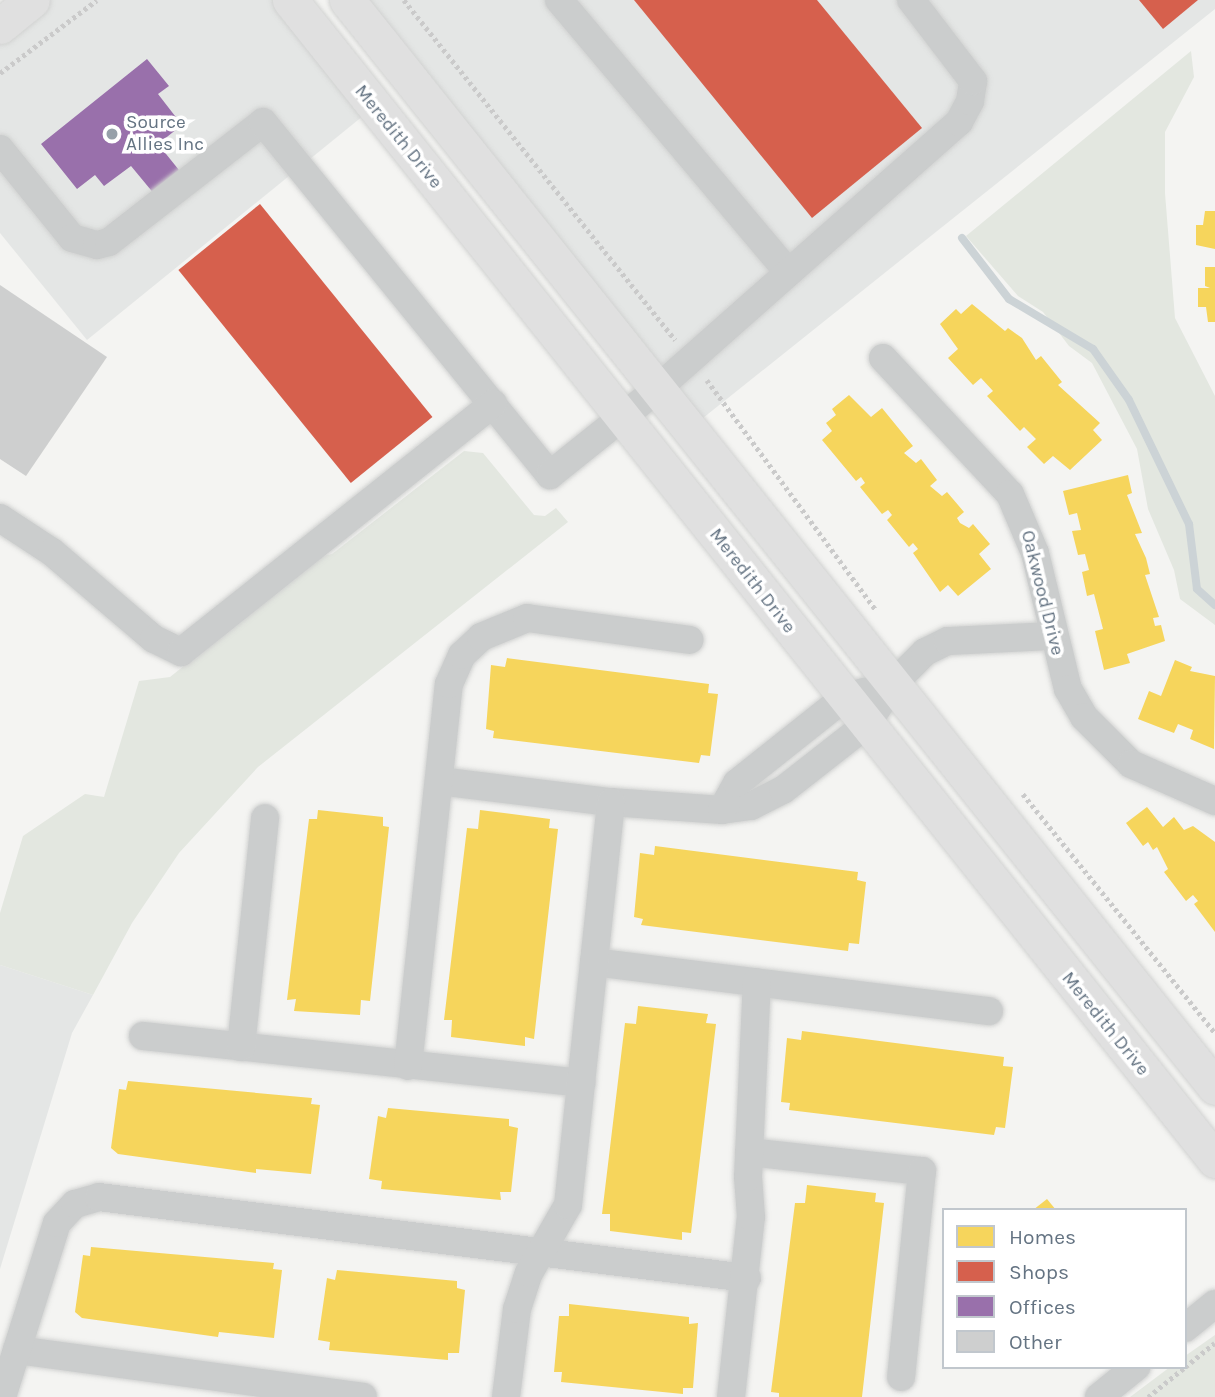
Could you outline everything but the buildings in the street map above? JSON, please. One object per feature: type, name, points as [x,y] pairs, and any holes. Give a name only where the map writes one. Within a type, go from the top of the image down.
[{"type":"main road","points":[[0,26],[32,0]]},
{"type":"main road","name":"Meredith Drive","points":[[290,0],[1215,1160]]},
{"type":"main road","points":[[347,0],[1215,1087]]},
{"type":"street","points":[[559,0],[789,272]]},
{"type":"street","points":[[0,149],[72,238],[97,245],[109,242],[263,122],[550,475],[656,390],[959,122],[971,101],[972,81],[911,0]]},
{"type":"street","name":"Oakwood Drive","points":[[884,358],[1010,494],[1035,553],[1052,636],[1068,689],[1105,743],[1131,764],[1215,801]]},
{"type":"street","points":[[0,518],[52,552],[154,639],[181,652],[493,404]]},
{"type":"street","points":[[408,1066],[449,684],[462,654],[481,637],[527,618],[690,640]]},
{"type":"street","points":[[439,781],[611,802],[722,810],[751,806],[783,790],[866,725],[893,684],[925,652],[948,641],[1052,636]]},
{"type":"street","points":[[722,810],[737,783],[844,698],[893,684]]},
{"type":"street","points":[[506,1397],[517,1309],[529,1273],[568,1205],[611,802]]},
{"type":"street","points":[[241,1047],[265,818]]},
{"type":"street","points":[[594,962],[989,1011]]},
{"type":"street","points":[[731,1397],[747,1278],[749,1152],[757,982]]},
{"type":"street","points":[[143,1036],[581,1083]]},
{"type":"street","points":[[749,1152],[922,1171],[901,1377]]},
{"type":"street","points":[[2,1397],[57,1223],[75,1204],[99,1197],[747,1278]]},
{"type":"street","points":[[1187,1326],[1215,1304]]},
{"type":"street","points":[[17,1350],[363,1397]]},
{"type":"street","points":[[1099,1397],[1134,1369]]},
{"type":"path","points":[[0,74],[97,0]]},
{"type":"path","points":[[404,0],[690,359],[883,621]]},
{"type":"path","points":[[1015,784],[1215,1033]]},
{"type":"path","points":[[1187,1365],[1215,1343]]},
{"type":"path","points":[[1148,1397],[1183,1369]]},
{"type":"shaded area","points":[[32,0],[290,0],[374,107],[87,340],[0,233],[0,26]]},
{"type":"shaded area","points":[[347,0],[1215,0],[1215,9],[688,430]]},
{"type":"shaded area","points":[[1191,51],[1194,77],[1165,132],[1165,193],[1175,318],[1215,396],[1215,625],[1180,599],[1174,570],[1148,509],[1137,449],[1092,363],[1069,346],[1043,312],[1018,296],[966,236]]},
{"type":"shaded area","points":[[464,451],[483,453],[534,515],[545,516],[556,508],[568,522],[258,767],[179,853],[132,923],[93,995],[0,965],[0,913],[23,836],[85,794],[104,797],[139,681],[170,677],[322,556],[332,554]]},
{"type":"shaded area","points":[[0,965],[93,995],[72,1033],[0,1269]]},
{"type":"shaded area","points":[[1215,1335],[1215,1397],[1130,1397],[1167,1369],[1187,1369],[1187,1355]]},
{"type":"waterway","points":[[962,238],[1009,299],[1093,349],[1129,400],[1189,524],[1197,589],[1215,605]]},
{"type":"place","name":"Source Allies Inc","points":[[112,134]]}]
